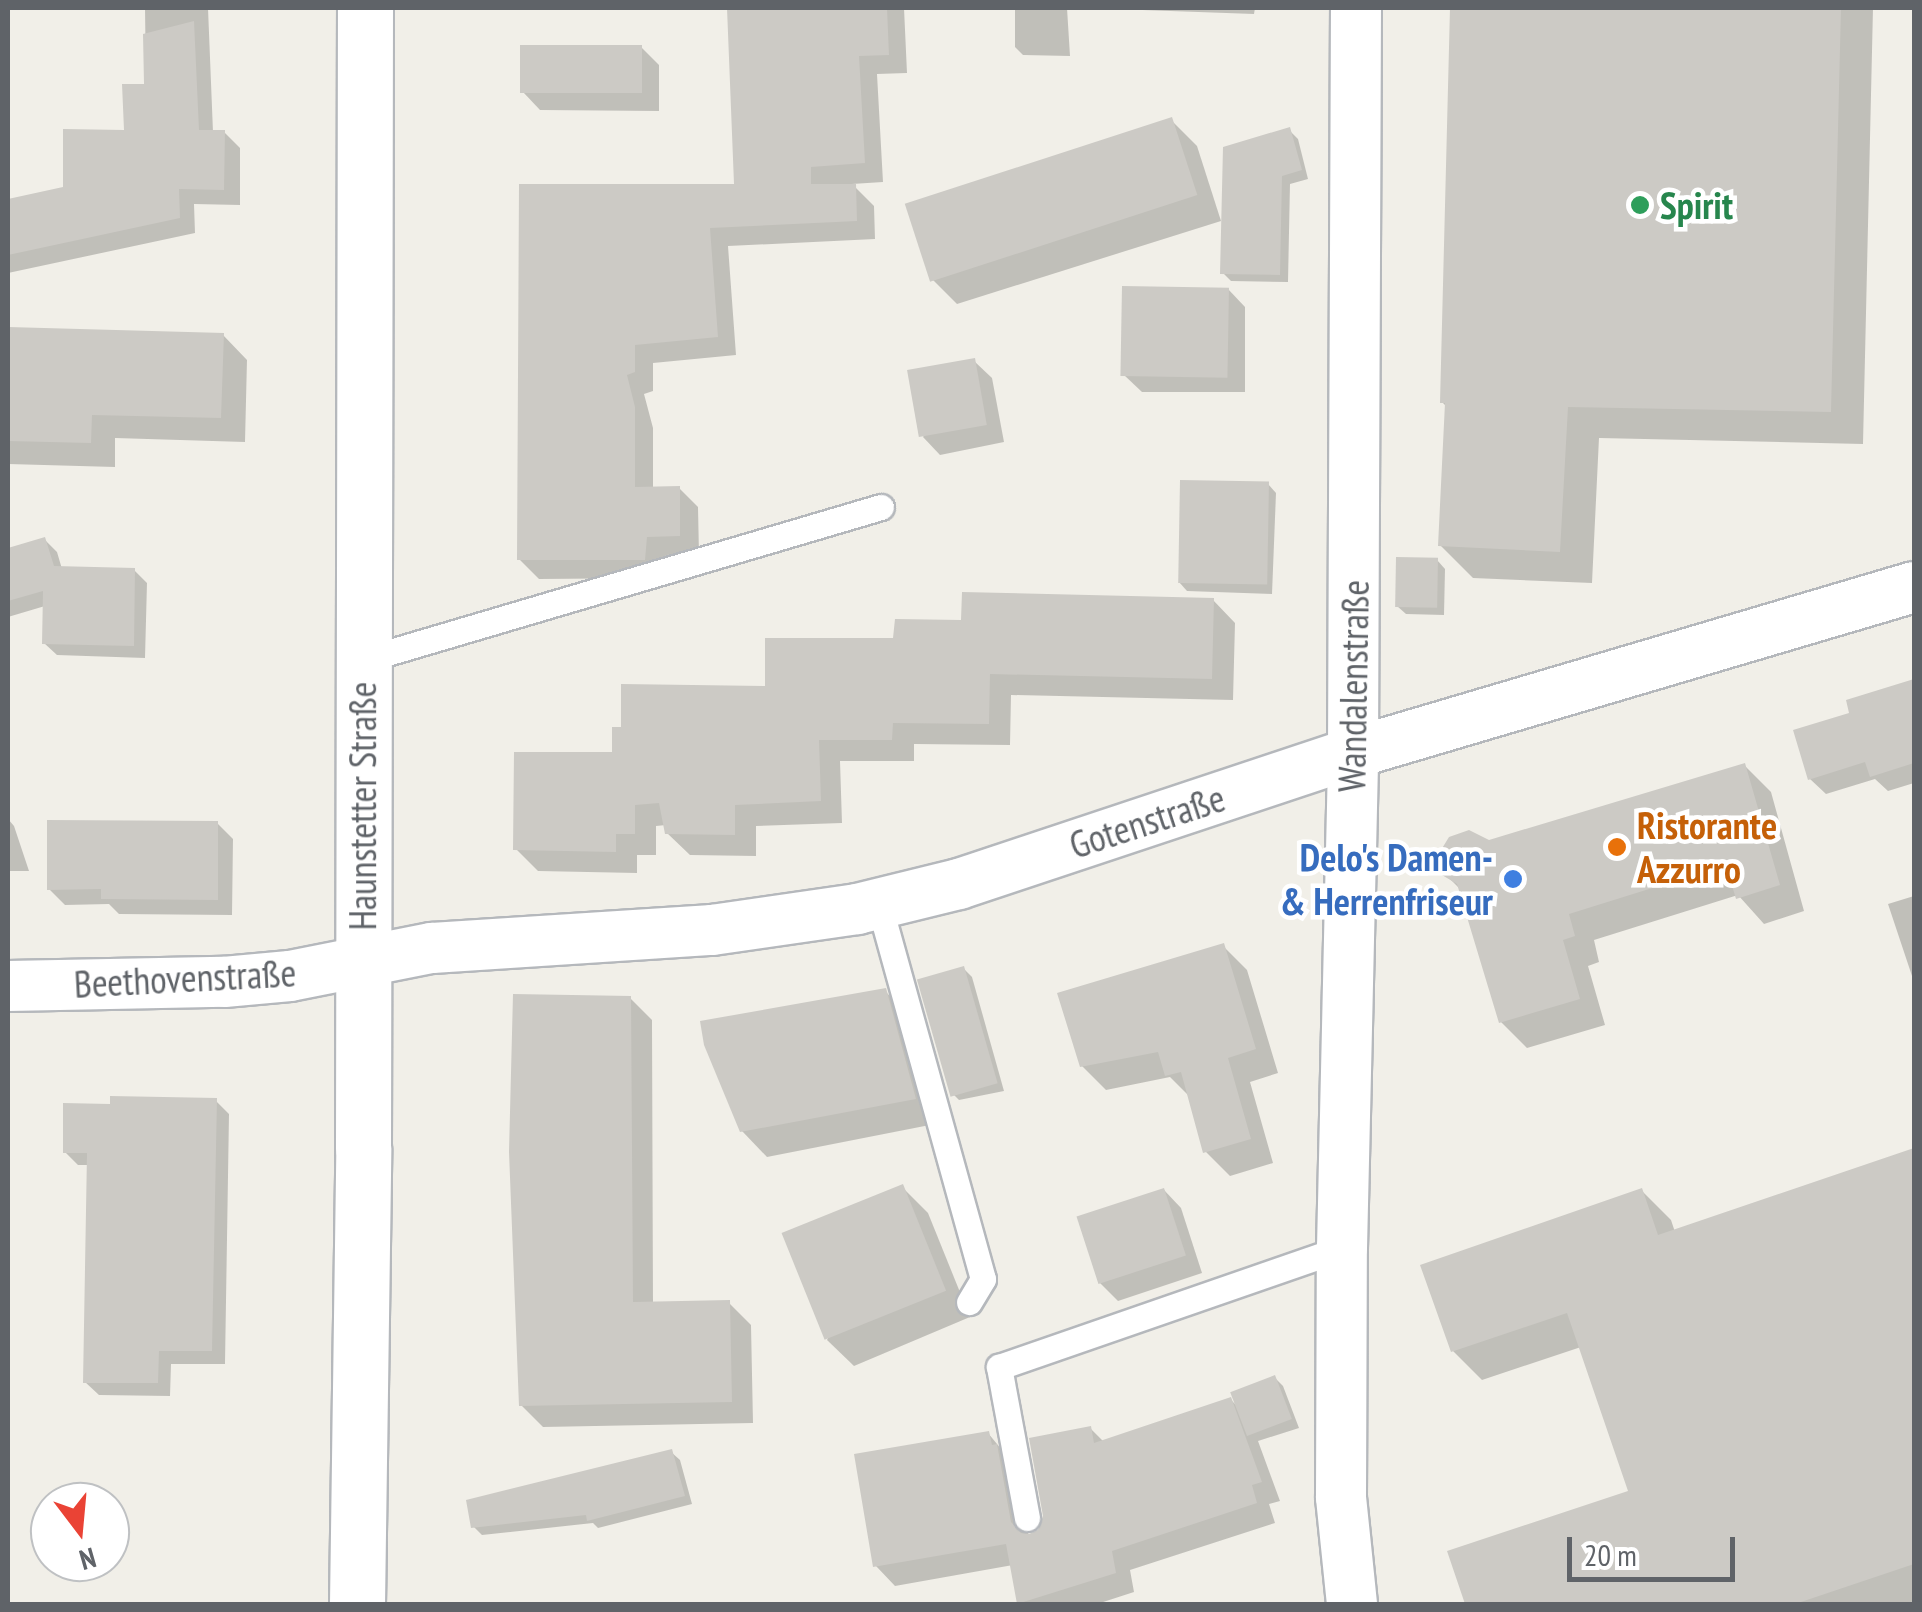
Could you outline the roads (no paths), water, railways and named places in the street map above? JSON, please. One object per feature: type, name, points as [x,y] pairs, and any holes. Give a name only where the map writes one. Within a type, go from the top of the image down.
[{"type":"main road","name":"Haunstetter Straße","points":[[357,1604],[363,1148],[365,8]]},
{"type":"street","name":"Wandalenstraße","points":[[1352,1604],[1341,1497],[1342,1248],[1353,753],[1356,8]]},
{"type":"street","name":"Gotenstraße","points":[[361,962],[432,948],[712,930],[879,904],[959,884],[1353,753],[1914,588]]},
{"type":"street","name":"Beethovenstraße","points":[[8,986],[224,982],[290,976],[361,962]]},
{"type":"lane","points":[[363,660],[881,507]]},
{"type":"lane","points":[[879,904],[982,1279],[968,1302]]},
{"type":"lane","points":[[1027,1518],[999,1367],[1342,1248]]},
{"type":"place","name":"Spirit","points":[[1640,205]]},
{"type":"place","name":"Ristorante Azzurro","points":[[1617,847]]},
{"type":"place","name":"Delo's Damen- & Herrenfriseur","points":[[1513,879]]}]
